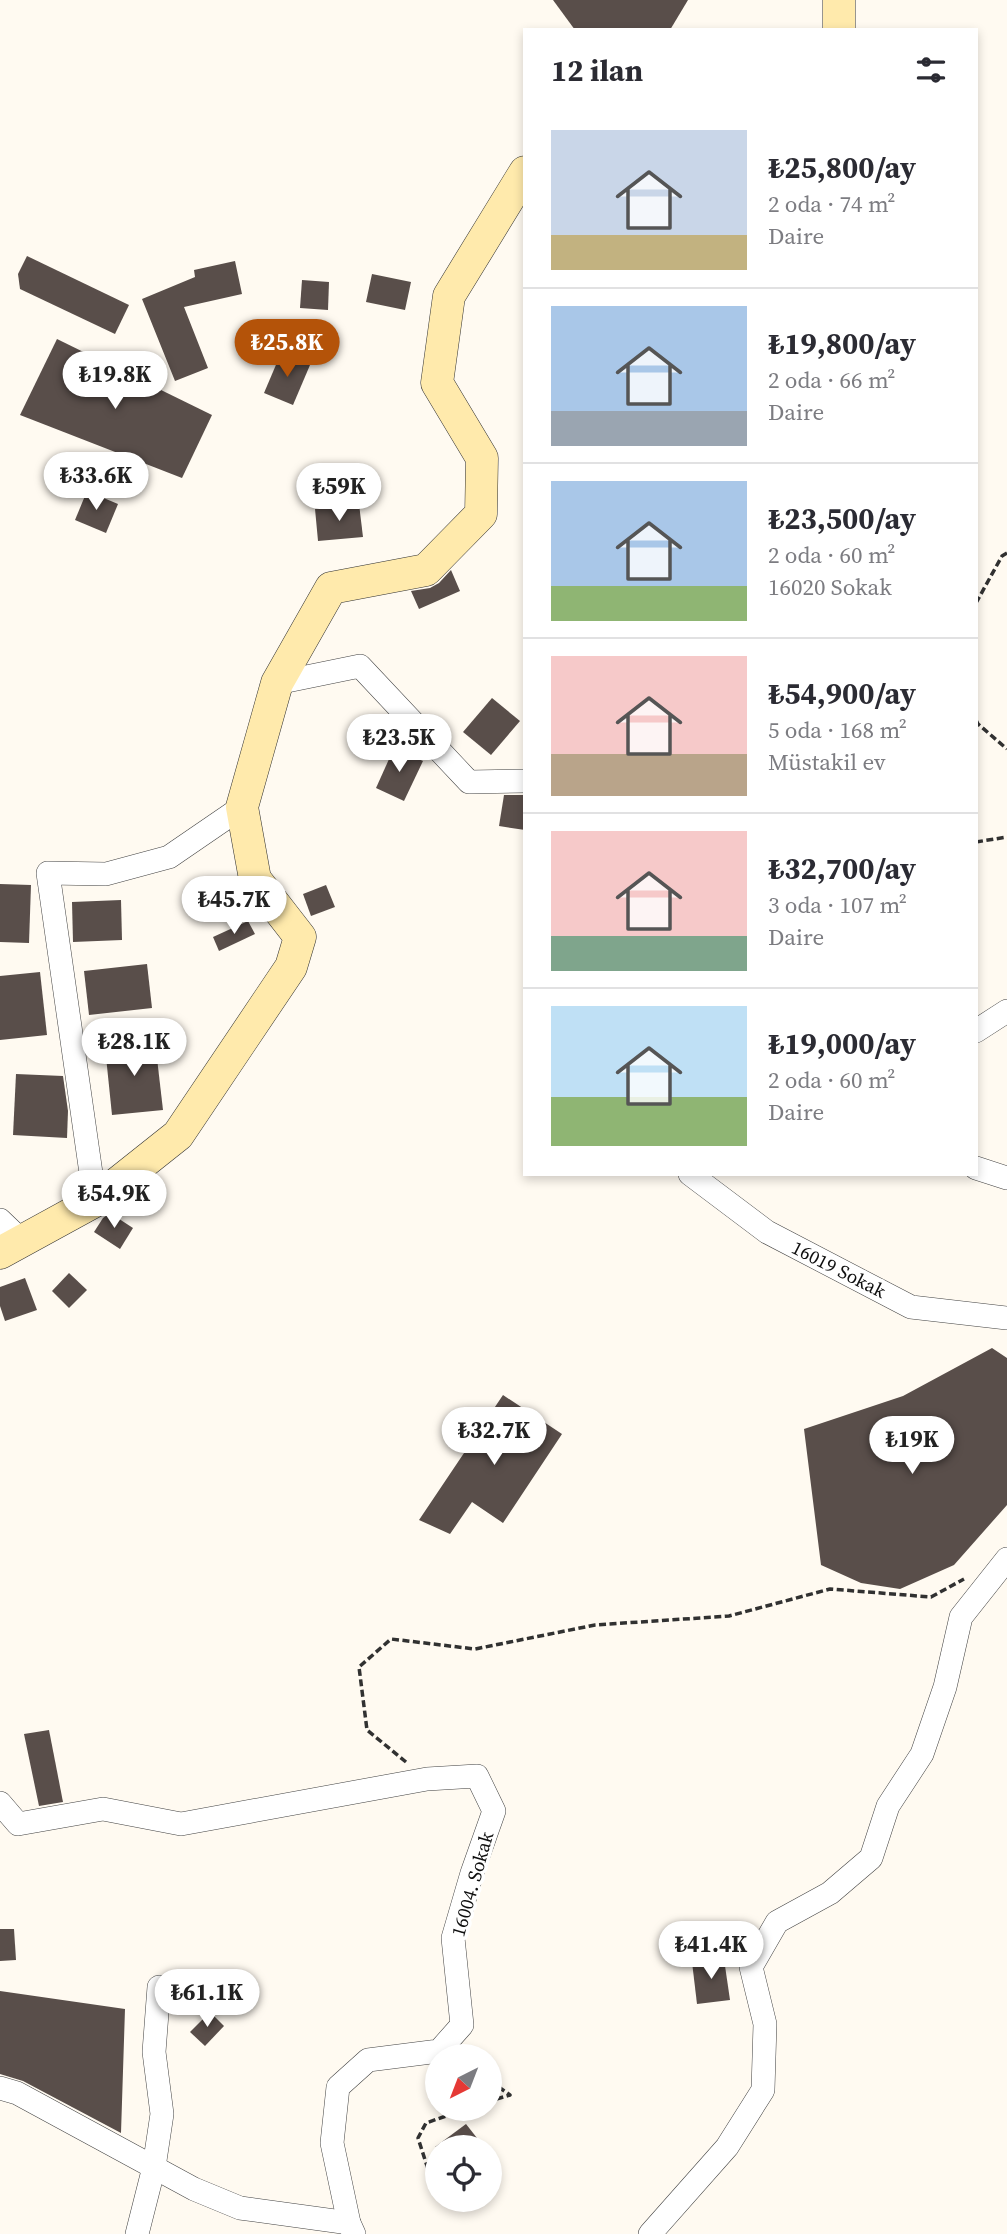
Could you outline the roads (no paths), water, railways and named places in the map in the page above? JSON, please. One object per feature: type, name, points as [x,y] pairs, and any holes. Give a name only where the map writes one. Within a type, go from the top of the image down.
[{"type":"street","points":[[839,0],[839,28]]},
{"type":"street","points":[[7,1238],[95,1201],[178,1135],[291,967],[300,937],[256,879],[242,807],[277,683],[331,588],[426,570],[481,514],[482,457],[437,383],[449,296],[523,175]]},
{"type":"street","points":[[277,683],[360,666],[469,782],[523,781]]},
{"type":"street","points":[[95,1201],[48,873],[106,874],[169,857],[242,807]]},
{"type":"street","points":[[978,1030],[1007,1011]]},
{"type":"street","points":[[978,1169],[1007,1178]]},
{"type":"street","name":"16019 Sokak","points":[[693,1176],[766,1232],[911,1307],[1007,1318]]},
{"type":"street","points":[[650,2234],[727,2147],[763,2090],[765,2024],[751,1967],[777,1922],[830,1893],[871,1858],[888,1806],[922,1754],[945,1687],[961,1617],[1007,1559]]},
{"type":"street","name":"16004. Sokak","points":[[0,1803],[18,1824],[103,1810],[181,1824],[427,1779],[477,1776],[494,1811],[453,1938],[462,2025],[439,2051],[368,2060],[338,2087],[332,2143],[351,2229]]},
{"type":"street","points":[[137,2234],[154,2167],[162,2114],[155,2052],[159,1987]]},
{"type":"street","points":[[0,2088],[17,2093],[194,2189],[240,2208],[351,2229]]}]
